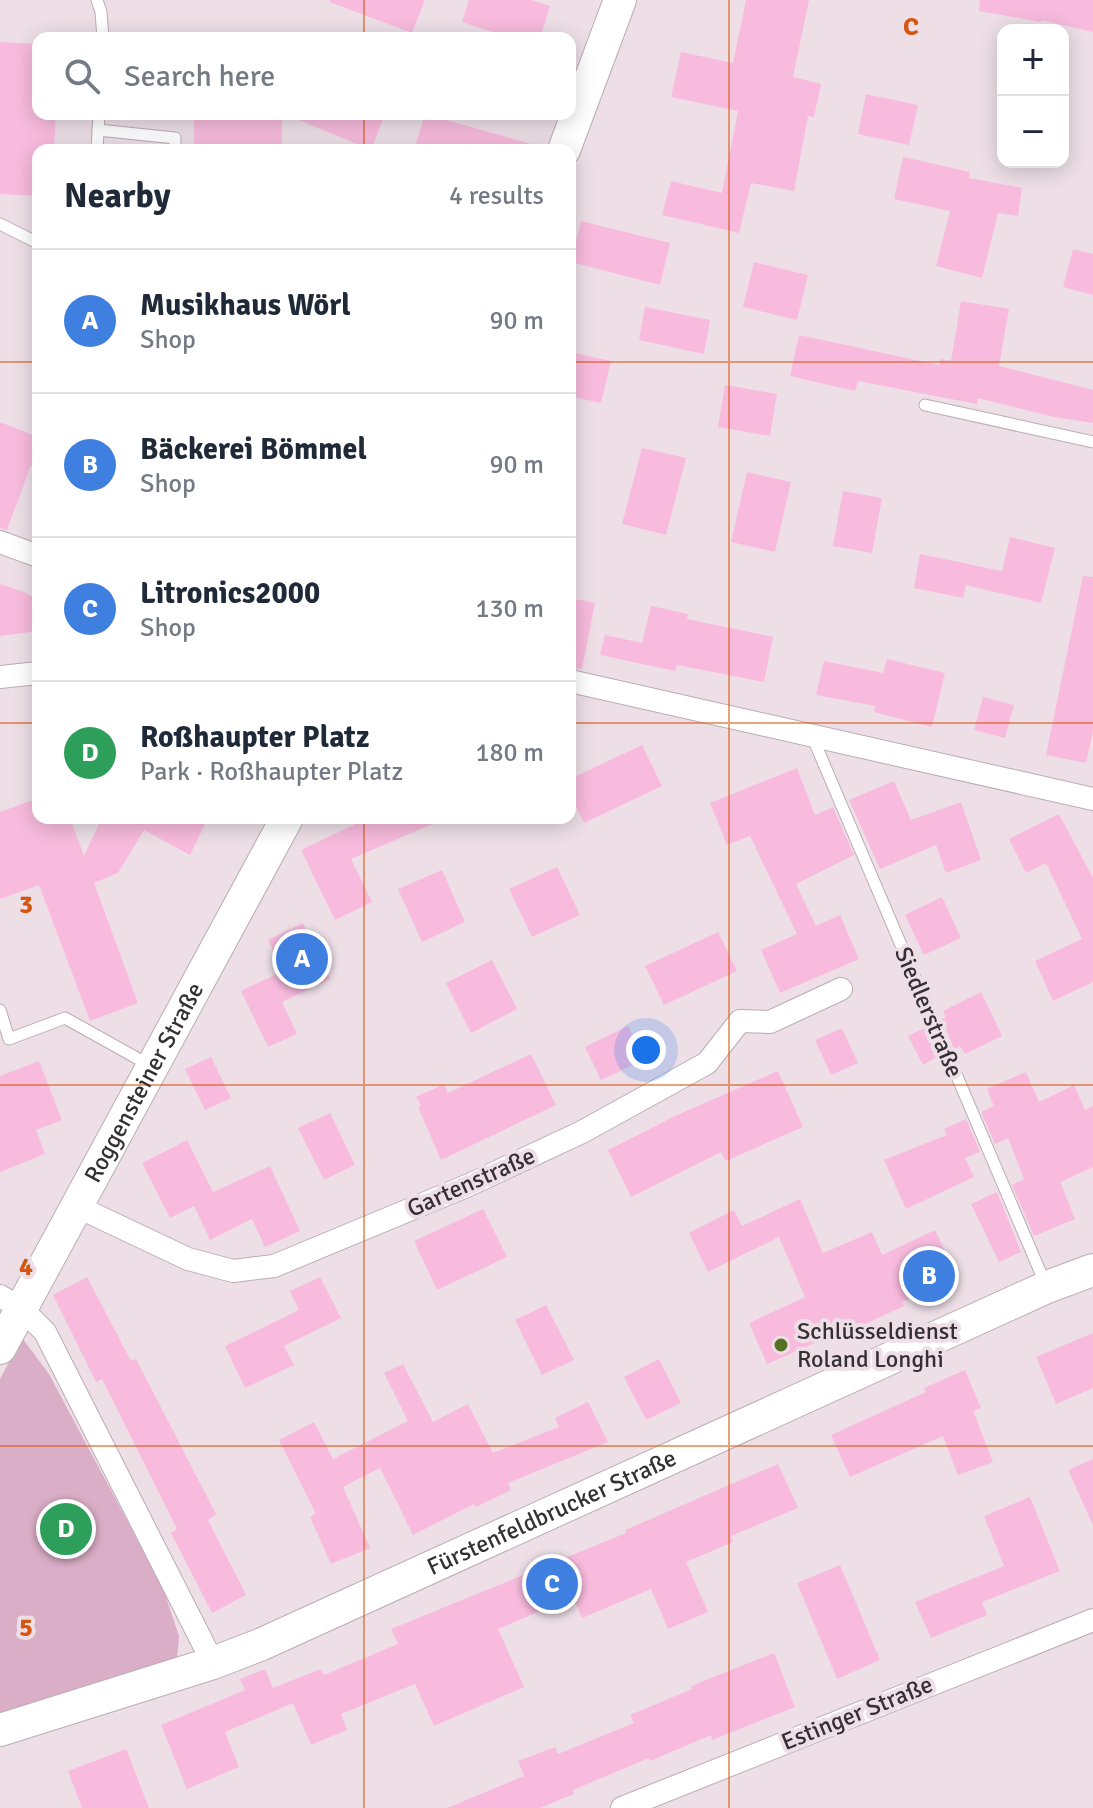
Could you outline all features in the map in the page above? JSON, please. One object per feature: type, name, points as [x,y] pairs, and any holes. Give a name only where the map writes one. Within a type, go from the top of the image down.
[{"type":"main road","points":[[576,118],[620,0]]},
{"type":"main road","points":[[566,144],[575,120]]},
{"type":"main road","name":"Roggensteiner Straße","points":[[0,1348],[10,1302],[76,1206],[284,824]]},
{"type":"main road","name":"Fürstenfeldbrucker Straße","points":[[0,1730],[213,1663],[262,1644],[1047,1287],[1093,1270]]},
{"type":"street","points":[[0,542],[32,554]]},
{"type":"street","points":[[0,677],[32,674]]},
{"type":"street","points":[[576,682],[1093,799]]},
{"type":"street","name":"Gartenstraße","points":[[76,1206],[188,1259],[233,1271],[274,1266],[469,1185],[582,1132],[707,1063],[740,1021],[770,1022],[841,989]]},
{"type":"street","points":[[10,1302],[45,1332],[213,1663]]},
{"type":"street","name":"Estinger Straße","points":[[622,1808],[1093,1620]]},
{"type":"lane","points":[[97,0],[103,32]]},
{"type":"lane","points":[[97,144],[99,120]]},
{"type":"lane","points":[[98,130],[175,138],[175,144]]},
{"type":"lane","points":[[0,224],[32,240]]},
{"type":"lane","points":[[925,405],[1093,442]]},
{"type":"lane","name":"Siedlerstraße","points":[[812,736],[1047,1287]]},
{"type":"lane","points":[[0,1010],[9,1039],[65,1018],[151,1067]]},
{"type":"shaded area","points":[[22,1338],[49,1374],[163,1588],[179,1636],[177,1660],[0,1715],[0,1379]]},
{"type":"building","points":[[330,0],[425,0],[412,32]]},
{"type":"building","points":[[469,0],[531,0],[550,6],[542,32],[493,32],[462,22]]},
{"type":"building","points":[[746,0],[809,0],[793,77],[821,84],[814,117],[808,116],[794,191],[751,183],[739,233],[662,215],[671,181],[722,193],[738,111],[671,97],[681,52],[733,63]]},
{"type":"building","points":[[980,0],[1093,0],[1093,32],[1069,24],[979,11]]},
{"type":"building","points":[[0,42],[32,44],[32,120],[56,120],[54,144],[32,144],[32,196],[0,194]]},
{"type":"building","points":[[866,94],[918,105],[909,145],[858,134]]},
{"type":"building","points":[[194,120],[282,120],[282,144],[194,144]]},
{"type":"building","points":[[299,120],[383,120],[373,144],[357,144]]},
{"type":"building","points":[[423,120],[446,120],[531,144],[416,144]]},
{"type":"building","points":[[903,157],[970,172],[969,178],[1022,188],[1018,216],[998,213],[982,278],[936,266],[950,211],[894,199]]},
{"type":"building","points":[[581,221],[670,243],[660,285],[576,263],[576,242]]},
{"type":"building","points":[[1073,249],[1093,254],[1093,295],[1063,287]]},
{"type":"building","points":[[754,262],[808,275],[797,320],[743,307]]},
{"type":"building","points":[[961,301],[1009,309],[999,366],[1093,390],[1093,423],[1054,417],[978,398],[977,404],[858,381],[855,391],[790,376],[799,335],[939,365],[940,359],[951,361]]},
{"type":"building","points":[[645,307],[710,320],[704,354],[639,340]]},
{"type":"building","points":[[576,353],[611,361],[601,403],[576,397]]},
{"type":"building","points":[[725,385],[777,394],[770,436],[718,427]]},
{"type":"building","points":[[0,422],[32,435],[32,465],[7,530],[0,528]]},
{"type":"building","points":[[642,448],[686,458],[666,535],[622,524]]},
{"type":"building","points":[[747,472],[791,482],[775,552],[731,542]]},
{"type":"building","points":[[843,491],[882,498],[872,553],[833,546]]},
{"type":"building","points":[[1010,537],[1055,548],[1041,603],[966,585],[963,598],[914,588],[920,554],[1002,571]]},
{"type":"building","points":[[1083,576],[1093,577],[1093,731],[1086,763],[1046,755]]},
{"type":"building","points":[[0,584],[32,597],[32,632],[0,636]]},
{"type":"building","points":[[576,599],[595,603],[582,669],[576,668]]},
{"type":"building","points":[[651,606],[688,614],[687,619],[773,637],[764,682],[677,665],[675,671],[600,655],[605,635],[642,643]]},
{"type":"building","points":[[887,659],[945,673],[932,727],[874,712],[875,706],[816,695],[824,661],[883,673]]},
{"type":"building","points":[[983,697],[1014,705],[1005,738],[974,730]]},
{"type":"building","points":[[642,745],[662,786],[584,823],[576,806],[576,776]]},
{"type":"building","points":[[797,768],[815,815],[833,807],[854,855],[796,884],[816,926],[840,915],[859,959],[780,993],[761,950],[797,934],[750,836],[727,845],[710,803]]},
{"type":"building","points":[[894,781],[911,820],[961,802],[981,860],[946,873],[936,845],[880,869],[849,800]]},
{"type":"building","points":[[32,800],[32,824],[72,824],[84,856],[99,824],[205,824],[190,855],[144,830],[118,873],[94,883],[138,1003],[90,1021],[39,885],[0,899],[0,812]]},
{"type":"building","points":[[1059,814],[1093,878],[1093,982],[1053,1001],[1035,961],[1082,939],[1046,863],[1026,873],[1009,839]]},
{"type":"building","points":[[355,824],[432,824],[351,859],[372,902],[335,920],[301,850]]},
{"type":"building","points":[[557,867],[580,915],[532,937],[509,889]]},
{"type":"building","points":[[442,870],[465,922],[422,942],[398,889]]},
{"type":"building","points":[[942,897],[961,938],[924,955],[905,915]]},
{"type":"building","points":[[303,923],[330,979],[282,1002],[297,1034],[268,1047],[241,991],[283,971],[268,940]]},
{"type":"building","points":[[718,932],[737,971],[664,1005],[645,966]]},
{"type":"building","points":[[492,960],[517,1009],[471,1033],[446,983]]},
{"type":"building","points":[[981,992],[1002,1036],[965,1054],[960,1046],[954,1049],[942,1019],[946,1017],[943,1011]]},
{"type":"building","points":[[628,1026],[644,1060],[601,1080],[585,1047]]},
{"type":"building","points":[[927,1027],[939,1056],[923,1065],[908,1036]]},
{"type":"building","points":[[842,1028],[858,1063],[831,1075],[815,1040]]},
{"type":"building","points":[[531,1054],[556,1105],[441,1160],[416,1097],[444,1084],[448,1093]]},
{"type":"building","points":[[211,1057],[231,1098],[205,1110],[185,1069]]},
{"type":"building","points":[[39,1061],[62,1120],[36,1130],[45,1154],[0,1172],[0,1076]]},
{"type":"building","points":[[778,1071],[803,1127],[726,1161],[721,1152],[631,1197],[608,1150],[675,1116]]},
{"type":"building","points":[[1026,1072],[1039,1102],[1074,1085],[1085,1110],[1093,1106],[1093,1167],[1060,1182],[1075,1219],[1034,1236],[1012,1185],[1024,1179],[1008,1138],[995,1144],[981,1112],[994,1106],[987,1089]]},
{"type":"building","points":[[330,1113],[355,1165],[324,1180],[298,1128]]},
{"type":"building","points":[[966,1119],[980,1152],[965,1158],[974,1177],[906,1209],[884,1160],[947,1135],[944,1129]]},
{"type":"building","points":[[187,1140],[213,1192],[270,1166],[300,1231],[265,1247],[252,1219],[210,1240],[194,1206],[170,1218],[142,1163]]},
{"type":"building","points":[[997,1192],[1021,1252],[999,1262],[971,1204]]},
{"type":"building","points":[[800,1199],[823,1253],[872,1232],[882,1255],[935,1230],[957,1276],[902,1302],[904,1306],[826,1342],[824,1339],[767,1364],[749,1323],[805,1297],[779,1237],[708,1272],[689,1233],[734,1210],[742,1226]]},
{"type":"building","points":[[483,1209],[507,1257],[437,1290],[414,1241]]},
{"type":"building","points":[[87,1277],[131,1361],[136,1359],[216,1514],[208,1520],[246,1595],[212,1613],[171,1533],[177,1529],[102,1379],[96,1382],[53,1295]]},
{"type":"building","points":[[320,1277],[341,1318],[284,1346],[294,1365],[245,1388],[225,1346],[299,1310],[290,1291]]},
{"type":"building","points":[[546,1305],[574,1360],[542,1375],[515,1320]]},
{"type":"building","points":[[1093,1333],[1093,1388],[1056,1404],[1036,1357]]},
{"type":"building","points":[[659,1359],[681,1403],[646,1420],[624,1377]]},
{"type":"building","points":[[403,1364],[433,1422],[468,1404],[493,1453],[559,1427],[555,1418],[588,1402],[608,1442],[508,1483],[511,1490],[476,1507],[474,1504],[413,1535],[380,1468],[343,1487],[370,1548],[331,1564],[310,1517],[316,1514],[279,1440],[314,1422],[333,1459],[408,1421],[384,1373]]},
{"type":"building","points":[[965,1370],[981,1408],[973,1411],[993,1462],[958,1475],[943,1436],[850,1477],[831,1435],[926,1392],[924,1388]]},
{"type":"building","points":[[1093,1459],[1093,1525],[1068,1470]]},
{"type":"building","points":[[778,1464],[798,1508],[731,1536],[733,1542],[686,1562],[708,1612],[668,1629],[651,1589],[582,1618],[573,1597],[498,1629],[524,1687],[434,1726],[415,1684],[341,1714],[347,1730],[311,1745],[293,1703],[225,1732],[239,1767],[187,1789],[161,1725],[245,1690],[240,1679],[265,1669],[273,1688],[321,1669],[324,1675],[398,1644],[391,1629],[626,1533],[625,1530]]},
{"type":"building","points":[[1030,1497],[1060,1571],[982,1602],[987,1615],[931,1638],[915,1602],[1004,1566],[984,1516]]},
{"type":"building","points":[[840,1565],[880,1660],[837,1679],[797,1583]]},
{"type":"building","points":[[774,1653],[795,1707],[712,1740],[711,1735],[650,1761],[649,1758],[573,1790],[574,1794],[540,1808],[447,1808],[524,1776],[518,1761],[555,1747],[558,1754],[634,1723],[630,1715],[692,1689],[691,1686]]},
{"type":"building","points":[[126,1749],[149,1808],[82,1808],[68,1771]]},
{"type":"place","name":"Musikhaus Wörl","points":[[302,959]]},
{"type":"place","name":"Bäckerei Bömmel","points":[[929,1276]]},
{"type":"place","name":"Schlüsseldienst Roland Longhi","points":[[781,1345]]},
{"type":"place","name":"Roßhaupter Platz","points":[[66,1529]]},
{"type":"place","name":"Litronics2000","points":[[552,1584]]}]
